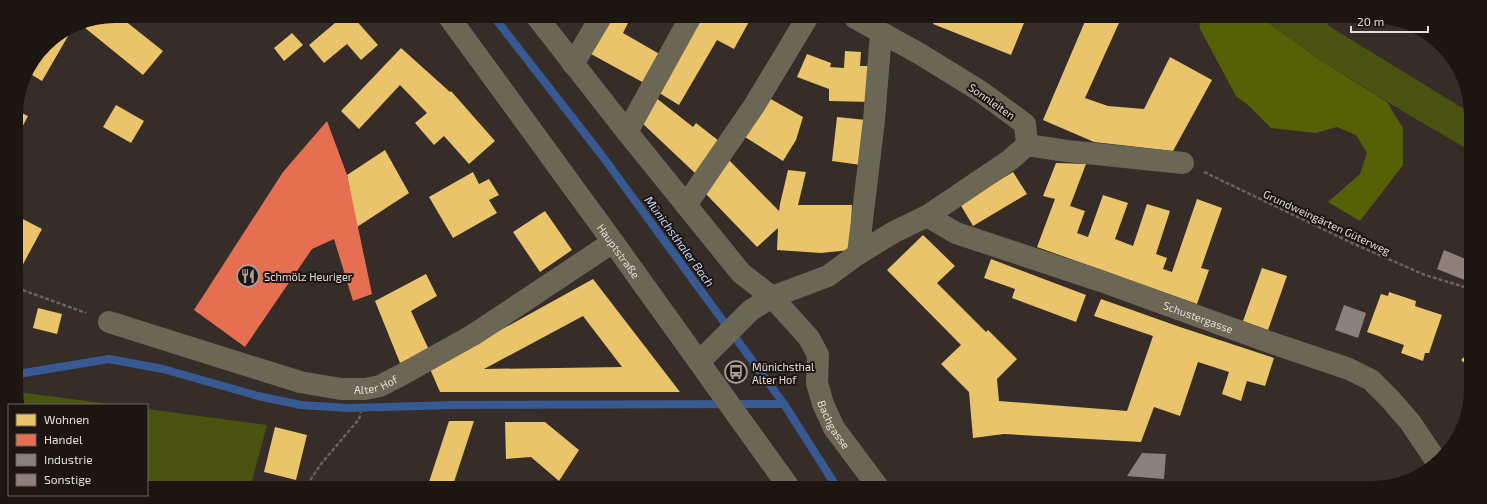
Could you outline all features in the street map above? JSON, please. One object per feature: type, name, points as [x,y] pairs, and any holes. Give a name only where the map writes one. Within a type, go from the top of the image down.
[{"type":"street","name":"Hauptstraße","points":[[453,23],[784,481]]},
{"type":"street","points":[[542,23],[627,132],[741,273],[772,297]]},
{"type":"street","points":[[574,64],[598,23]]},
{"type":"street","points":[[627,132],[687,23]]},
{"type":"street","points":[[686,206],[754,106],[805,23]]},
{"type":"street","name":"Sonnleiten","points":[[864,23],[920,54],[980,91],[1025,124],[1027,144]]},
{"type":"street","points":[[858,254],[874,120],[881,33]]},
{"type":"street","points":[[699,362],[751,310],[772,297],[828,276],[858,254],[894,232],[927,216],[1010,160],[1027,144],[1183,163]]},
{"type":"street","name":"Schustergasse","points":[[927,216],[956,233],[1101,281],[1269,342],[1349,369],[1371,380],[1390,399],[1410,422],[1434,457]]},
{"type":"street","name":"Alter Hof","points":[[109,322],[300,382],[341,389],[365,389],[380,386],[474,335],[613,242]]},
{"type":"street","name":"Bachgasse","points":[[772,297],[809,338],[818,355],[817,384],[823,404],[834,428],[874,481]]},
{"type":"path","name":"Grundweingärten Güterweg","points":[[1183,163],[1271,206],[1424,275],[1464,287]]},
{"type":"path","points":[[23,290],[109,322]]},
{"type":"path","points":[[310,481],[322,464],[360,420]]},
{"type":"green space","points":[[1199,23],[1268,23],[1318,59],[1387,102],[1403,128],[1403,165],[1360,221],[1328,202],[1360,174],[1367,153],[1356,135],[1337,127],[1315,133],[1271,128],[1248,105],[1236,96],[1200,29]]},
{"type":"green space","points":[[1268,23],[1327,23],[1329,26],[1464,109],[1464,147],[1409,115],[1318,59]]},
{"type":"green space","points":[[23,393],[110,404],[24,404]]},
{"type":"green space","points":[[148,409],[267,425],[252,481],[148,481]]},
{"type":"building: Wohnen","points":[[128,23],[163,51],[143,75],[85,28],[103,24]]},
{"type":"building: Wohnen","points":[[335,23],[358,23],[378,45],[361,60],[347,44],[324,63],[309,45]]},
{"type":"building: Wohnen","points":[[607,23],[628,23],[623,33],[663,56],[644,83],[591,54]]},
{"type":"building: Wohnen","points":[[696,23],[748,23],[734,49],[717,40],[679,105],[656,91]]},
{"type":"building: Wohnen","points":[[934,23],[1024,23],[1011,55]]},
{"type":"building: Wohnen","points":[[1084,23],[1119,23],[1085,98],[1108,106],[1144,109],[1170,57],[1212,80],[1173,151],[1094,142],[1043,120]]},
{"type":"building: Wohnen","points":[[292,33],[303,45],[284,61],[274,48]]},
{"type":"building: Wohnen","points":[[68,35],[42,81],[32,74],[46,54]]},
{"type":"building: Wohnen","points":[[401,48],[450,92],[451,91],[495,141],[469,164],[444,136],[434,145],[415,123],[427,113],[400,85],[359,129],[341,111]]},
{"type":"building: Wohnen","points":[[845,51],[861,52],[860,66],[872,66],[871,102],[829,101],[829,89],[797,77],[807,54],[831,63],[830,67],[844,68]]},
{"type":"building: Wohnen","points":[[655,97],[693,127],[696,123],[719,141],[697,175],[641,122]]},
{"type":"building: Wohnen","points":[[769,98],[803,117],[796,140],[783,161],[745,137]]},
{"type":"building: Wohnen","points":[[116,105],[144,121],[131,143],[103,127]]},
{"type":"building: Wohnen","points":[[23,114],[28,116],[23,126]]},
{"type":"building: Wohnen","points":[[837,117],[866,120],[861,165],[832,161]]},
{"type":"building: Wohnen","points":[[385,150],[409,193],[357,227],[347,175]]},
{"type":"building: Wohnen","points":[[729,160],[779,211],[788,170],[806,172],[798,205],[852,205],[850,250],[821,253],[777,250],[778,228],[757,247],[705,193]]},
{"type":"building: Wohnen","points":[[1056,163],[1086,164],[1070,206],[1085,211],[1077,233],[1088,237],[1103,195],[1128,203],[1115,239],[1133,246],[1147,204],[1170,211],[1156,254],[1167,258],[1163,269],[1172,272],[1197,199],[1222,208],[1201,268],[1209,270],[1197,304],[1037,247],[1055,199],[1043,196]]},
{"type":"building: Wohnen","points":[[473,172],[479,184],[489,179],[499,195],[489,200],[497,213],[453,238],[429,197]]},
{"type":"building: Wohnen","points":[[1013,172],[1027,194],[973,226],[960,204]]},
{"type":"building: Wohnen","points":[[545,211],[572,250],[540,272],[513,232]]},
{"type":"building: Wohnen","points":[[23,219],[42,229],[23,264]]},
{"type":"building: Wohnen","points":[[923,235],[955,266],[937,283],[986,332],[988,330],[1017,359],[997,379],[999,401],[1127,411],[1153,336],[1094,316],[1101,299],[1274,358],[1265,386],[1247,381],[1241,401],[1222,394],[1229,372],[1198,362],[1180,416],[1154,407],[1141,442],[1004,434],[973,438],[969,392],[941,364],[961,345],[887,270]]},
{"type":"building: Wohnen","points":[[991,259],[1086,295],[1076,322],[1012,298],[1015,289],[984,278]]},
{"type":"building: Wohnen","points":[[1262,268],[1287,276],[1268,330],[1243,321]]},
{"type":"building: Wohnen","points":[[426,274],[437,296],[411,311],[429,350],[400,363],[375,301]]},
{"type":"building: Wohnen","points":[[593,279],[680,392],[440,392],[430,369]],"holes":[[[583,316],[622,367],[484,369]]]},
{"type":"building: Wohnen","points":[[1389,292],[1416,301],[1415,306],[1442,315],[1429,353],[1425,353],[1423,361],[1401,353],[1404,345],[1367,332],[1381,294],[1388,296]]},
{"type":"building: Wohnen","points":[[38,308],[62,314],[57,334],[33,328]]},
{"type":"building: Wohnen","points":[[449,421],[474,421],[454,481],[429,481]]},
{"type":"building: Wohnen","points":[[505,422],[545,422],[579,450],[559,481],[531,457],[506,459]]},
{"type":"building: Wohnen","points":[[275,427],[307,435],[296,480],[264,472]]},
{"type":"building: Handel","points":[[327,121],[347,175],[372,294],[353,301],[334,239],[312,249],[245,347],[194,310],[283,172]]},
{"type":"building: Industrie","points":[[1344,305],[1366,313],[1358,338],[1335,330]]},
{"type":"building: Industrie","points":[[1142,453],[1166,454],[1164,479],[1127,476]]},
{"type":"building: Sonstige","points":[[1444,250],[1464,258],[1464,280],[1437,269]]},
{"type":"waterway","name":"Münichsthaler Bach","points":[[499,23],[600,153],[784,404],[833,481]]},
{"type":"waterway","points":[[23,373],[109,359],[163,369],[258,396],[301,405],[348,408],[456,405],[784,404]]},
{"type":"place","name":"Schmölz Heuriger","points":[[248,276]]},
{"type":"place","name":"Münichsthal Alter Hof","points":[[736,372]]}]
